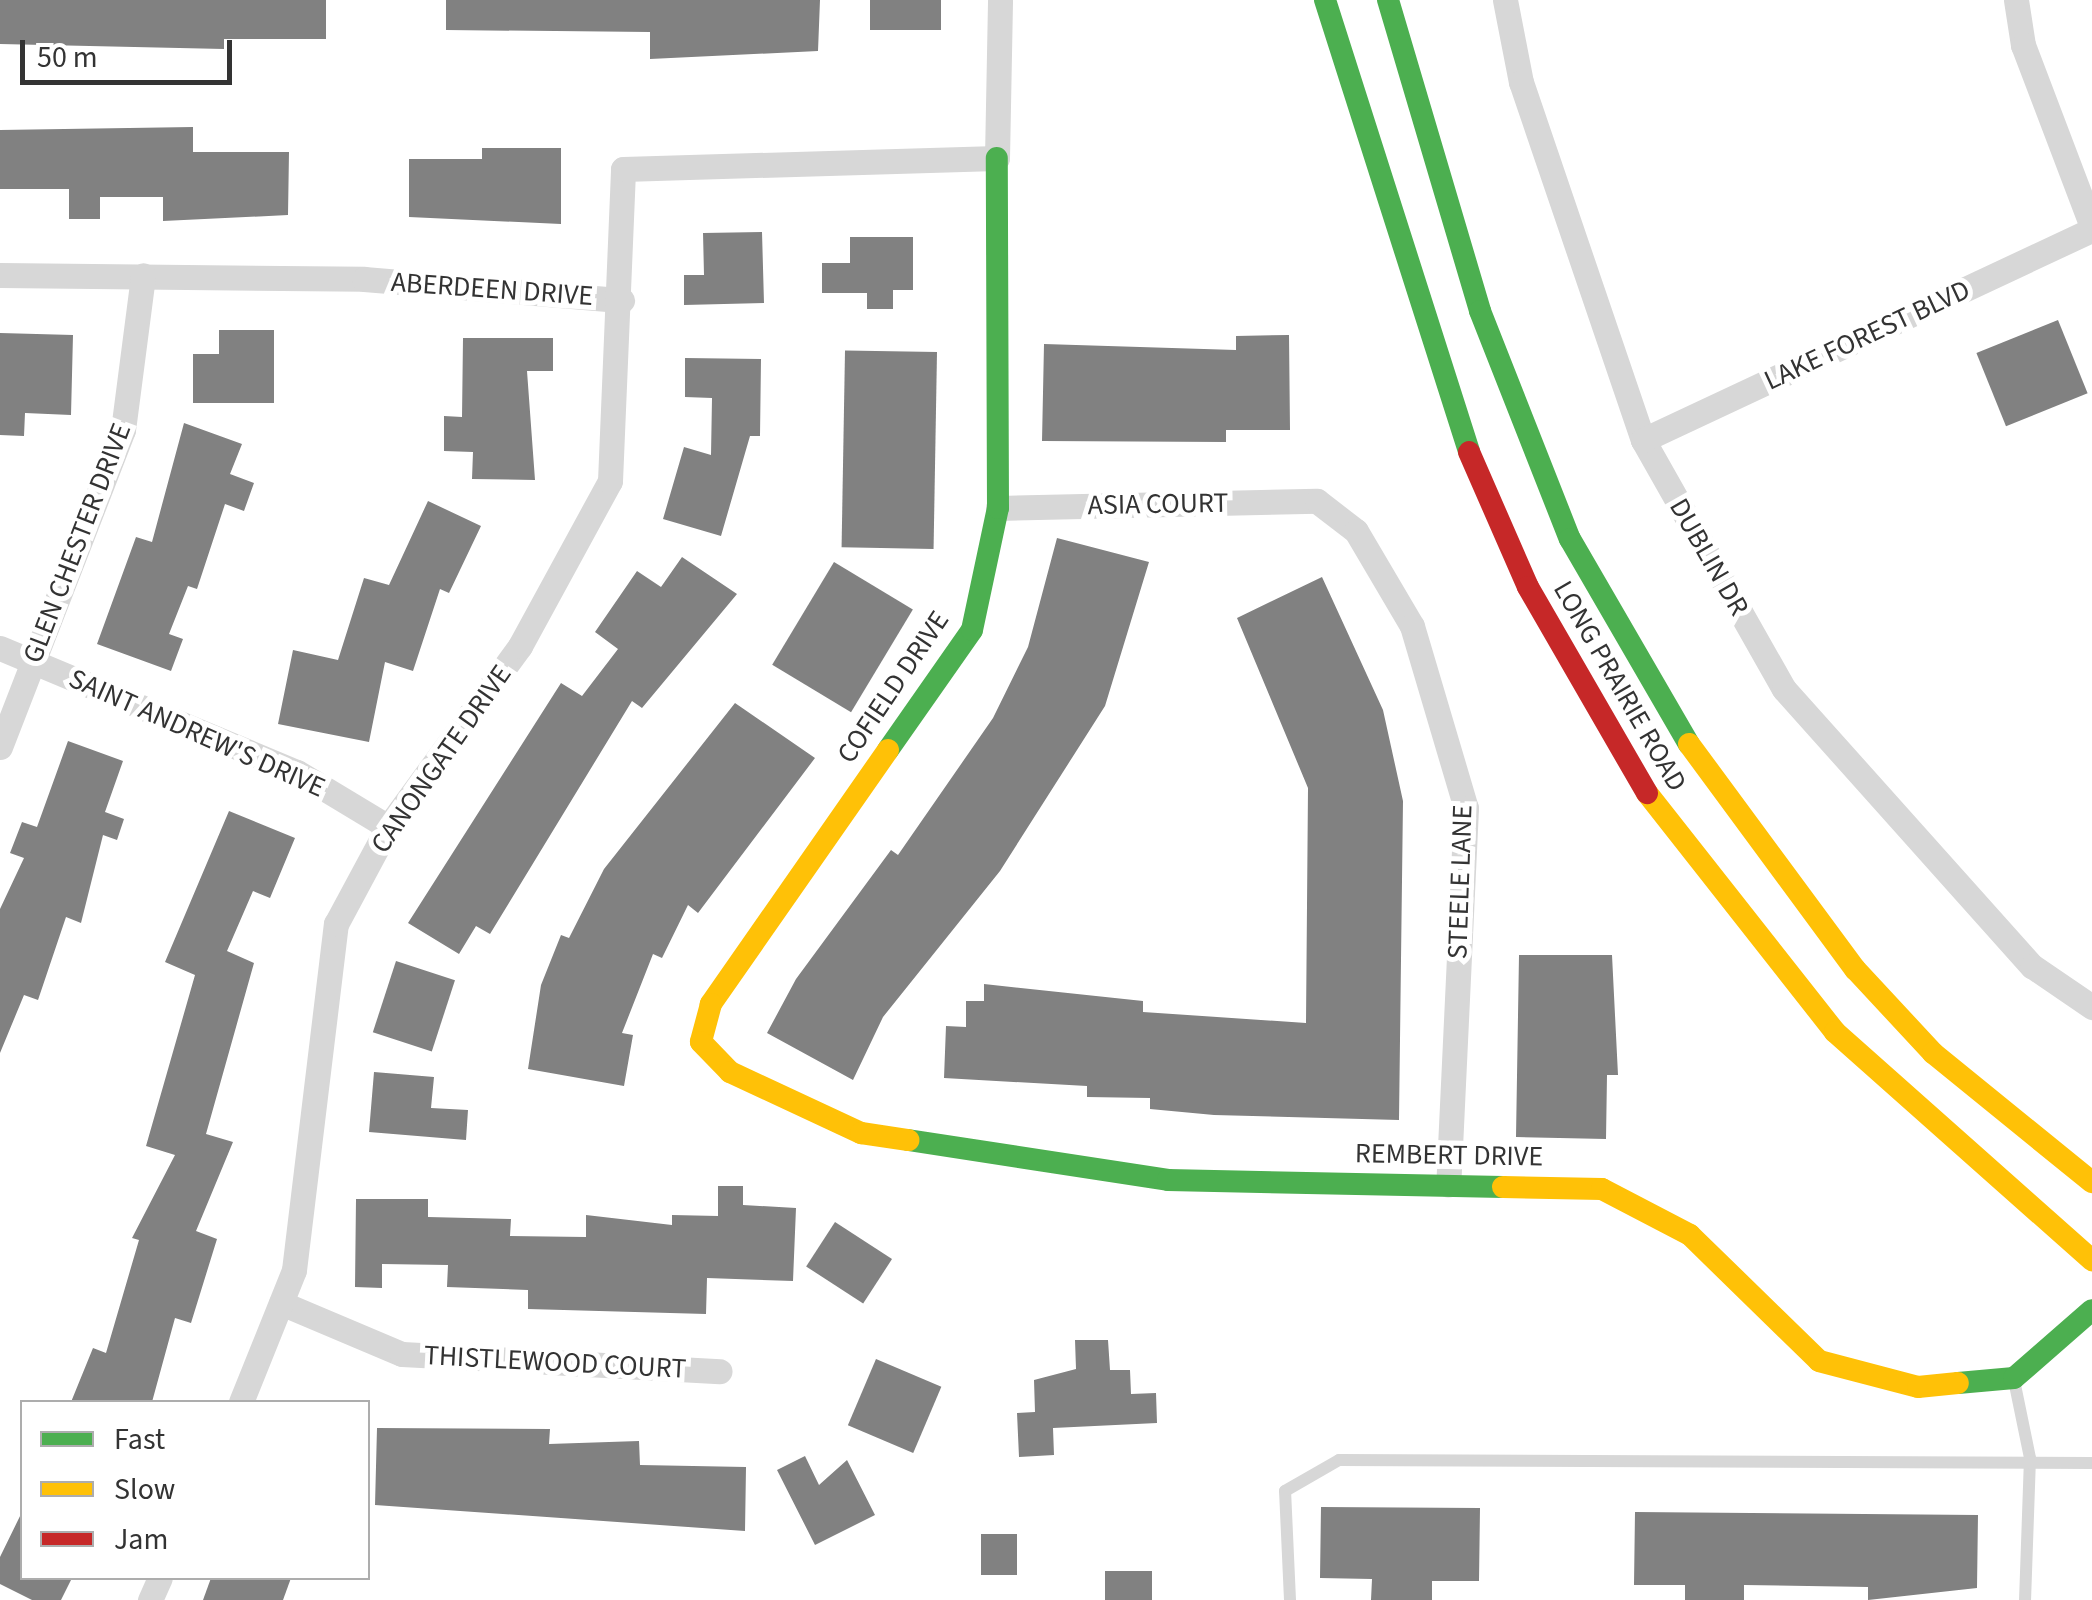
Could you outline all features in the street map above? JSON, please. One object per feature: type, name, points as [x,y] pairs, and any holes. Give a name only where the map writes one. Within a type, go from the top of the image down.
[{"type":"main road","name":"LONG PRAIRIE ROAD","points":[[1325,0],[1442,389],[1528,587],[1626,764],[1716,892],[1835,1032],[2092,1260]]},
{"type":"main road","name":"LONG PRAIRIE ROAD","points":[[1388,0],[1522,421],[1570,539],[1668,710],[1855,968],[1933,1053],[2092,1182]]},
{"type":"main road","name":"COFIELD DRIVE","points":[[730,1072],[701,1042],[710,1004],[972,630],[998,508],[997,158]]},
{"type":"main road","name":"REMBERT DRIVE","points":[[730,1072],[861,1133],[1168,1180],[1602,1189],[1690,1235],[1819,1361],[1918,1388],[2014,1378]]},
{"type":"main road","points":[[2014,1378],[2092,1310]]},
{"type":"street","points":[[997,158],[1000,0]]},
{"type":"street","name":"DUBLIN DR","points":[[1505,0],[1521,82],[1643,440],[1784,689],[2032,966],[2092,1007]]},
{"type":"street","points":[[2016,0],[2023,45],[2092,229]]},
{"type":"street","name":"ABERDEEN DRIVE","points":[[0,274],[143,275],[622,300],[624,169],[997,158]]},
{"type":"street","name":"LAKE FOREST BLVD","points":[[1643,440],[2092,229]]},
{"type":"street","name":"GLEN CHESTER DRIVE","points":[[0,747],[123,430],[143,275]]},
{"type":"street","name":"CANONGATE DRIVE","points":[[243,1400],[281,1303],[310,1166],[329,946],[388,827],[520,646],[610,481],[622,300]]},
{"type":"street","name":"ASIA COURT","points":[[998,508],[1318,500]]},
{"type":"street","name":"STEELE LANE","points":[[1318,500],[1356,530],[1412,626],[1456,752],[1466,808],[1448,1185]]},
{"type":"street","name":"SAINT ANDREW'S DRIVE","points":[[0,648],[297,772],[388,827]]},
{"type":"street","name":"THISTLEWOOD COURT","points":[[281,1303],[402,1354],[720,1371]]},
{"type":"lane","points":[[2014,1378],[2030,1458],[2025,1600]]},
{"type":"lane","points":[[1290,1600],[1285,1491],[1339,1460],[2030,1458],[2092,1463]]},
{"type":"building","points":[[0,0],[326,0],[326,39],[224,39],[224,49],[0,44]]},
{"type":"building","points":[[446,0],[820,0],[818,51],[650,59],[650,32],[446,30]]},
{"type":"building","points":[[870,0],[941,0],[941,30],[870,30]]},
{"type":"building","points":[[193,127],[193,152],[289,152],[288,215],[163,221],[163,197],[100,197],[100,219],[69,219],[69,189],[0,189],[0,130]]},
{"type":"building","points":[[482,148],[561,148],[561,224],[409,217],[409,159],[482,159]]},
{"type":"building","points":[[762,232],[764,303],[684,305],[684,275],[704,275],[703,233]]},
{"type":"building","points":[[850,237],[913,237],[913,290],[893,290],[893,309],[867,309],[867,293],[822,293],[822,263],[850,263]]},
{"type":"building","points":[[2058,320],[2088,393],[2006,426],[1976,353]]},
{"type":"building","points":[[219,330],[274,330],[274,403],[193,403],[193,354],[219,354]]},
{"type":"building","points":[[0,333],[73,335],[71,415],[25,413],[24,436],[0,435]]},
{"type":"building","points":[[1289,335],[1290,430],[1226,430],[1226,442],[1042,441],[1044,344],[1236,350],[1236,336]]},
{"type":"building","points":[[463,338],[553,338],[553,371],[527,371],[535,480],[472,479],[473,452],[444,451],[444,416],[462,417]]},
{"type":"building","points":[[845,350],[937,352],[934,549],[842,547]]},
{"type":"building","points":[[685,358],[761,359],[760,436],[750,436],[721,536],[663,519],[684,447],[711,455],[712,398],[685,397]]},
{"type":"building","points":[[184,423],[242,444],[230,474],[254,483],[244,511],[225,504],[197,589],[188,586],[169,634],[183,639],[171,671],[97,644],[136,537],[152,542]]},
{"type":"building","points":[[428,501],[481,526],[449,593],[440,589],[413,671],[385,662],[369,742],[278,724],[293,650],[338,660],[364,578],[389,585]]},
{"type":"building","points":[[1057,538],[1149,562],[1105,706],[1000,871],[883,1017],[853,1080],[767,1033],[796,979],[891,850],[898,855],[993,718],[1028,647]]},
{"type":"building","points":[[682,557],[737,594],[642,708],[632,701],[490,934],[476,926],[459,954],[408,923],[561,683],[582,696],[618,649],[595,632],[637,571],[661,587]]},
{"type":"building","points":[[834,562],[913,609],[851,712],[772,665]]},
{"type":"building","points":[[1322,577],[1383,710],[1403,801],[1399,1120],[1214,1115],[1150,1109],[1150,1098],[1087,1097],[1087,1086],[944,1078],[946,1026],[966,1027],[966,1001],[984,1001],[984,984],[1143,1001],[1143,1012],[1306,1023],[1308,788],[1237,618]]},
{"type":"building","points":[[735,703],[815,758],[698,913],[688,905],[662,958],[653,954],[622,1033],[633,1035],[624,1086],[528,1069],[541,985],[561,935],[569,938],[604,869]]},
{"type":"building","points":[[68,741],[123,761],[105,812],[124,819],[117,840],[103,835],[81,923],[66,917],[38,1000],[24,995],[0,1053],[0,909],[24,858],[10,853],[22,822],[37,827]]},
{"type":"building","points":[[229,811],[295,838],[270,898],[253,891],[227,951],[254,963],[206,1134],[233,1142],[196,1231],[217,1239],[191,1323],[175,1318],[153,1400],[72,1400],[93,1348],[106,1353],[139,1240],[132,1238],[175,1155],[146,1146],[195,975],[165,962]]},
{"type":"building","points":[[1519,955],[1612,955],[1618,1075],[1607,1075],[1606,1139],[1516,1137]]},
{"type":"building","points":[[396,961],[455,980],[432,1051],[373,1032]]},
{"type":"building","points":[[374,1072],[434,1077],[431,1108],[468,1110],[466,1140],[369,1132]]},
{"type":"building","points":[[718,1186],[743,1186],[743,1205],[796,1208],[793,1281],[707,1278],[706,1314],[528,1309],[528,1290],[447,1287],[448,1265],[382,1264],[382,1288],[355,1287],[356,1199],[428,1199],[428,1217],[511,1219],[510,1236],[586,1237],[586,1215],[672,1225],[672,1215],[718,1216]]},
{"type":"building","points":[[835,1222],[892,1259],[863,1303],[806,1266]]},
{"type":"building","points":[[1075,1340],[1108,1340],[1110,1370],[1130,1370],[1131,1394],[1156,1393],[1157,1423],[1053,1428],[1054,1455],[1019,1457],[1017,1413],[1035,1412],[1034,1380],[1076,1369]]},
{"type":"building","points":[[876,1359],[941,1387],[913,1453],[848,1425]]},
{"type":"building","points":[[377,1428],[550,1429],[549,1444],[639,1441],[640,1465],[746,1467],[745,1531],[375,1505]]},
{"type":"building","points":[[805,1456],[819,1485],[847,1460],[875,1515],[815,1545],[777,1470]]},
{"type":"building","points":[[1321,1507],[1480,1508],[1479,1581],[1432,1581],[1432,1600],[1371,1600],[1372,1579],[1320,1578]]},
{"type":"building","points":[[1635,1512],[1978,1515],[1977,1588],[1868,1600],[1868,1587],[1744,1585],[1744,1600],[1685,1600],[1685,1585],[1634,1585]]},
{"type":"building","points":[[20,1516],[20,1580],[71,1580],[61,1600],[32,1600],[0,1584],[0,1557]]},
{"type":"building","points":[[981,1534],[1017,1534],[1017,1575],[981,1575]]},
{"type":"building","points":[[1105,1571],[1152,1571],[1152,1600],[1105,1600]]},
{"type":"building","points":[[210,1580],[290,1580],[283,1600],[203,1600]]},
{"type":"traffic: fast","points":[[1325,0],[1469,452]]},
{"type":"traffic: fast","points":[[1388,0],[1480,311],[1570,539],[1689,744]]},
{"type":"traffic: fast","points":[[888,750],[972,630],[998,508],[997,158]]},
{"type":"traffic: fast","points":[[908,1140],[1168,1180],[1503,1187]]},
{"type":"traffic: fast","points":[[1958,1383],[2014,1378],[2092,1310]]},
{"type":"traffic: slow","points":[[1689,744],[1855,969],[1933,1053],[2092,1182]]},
{"type":"traffic: slow","points":[[888,750],[711,1004],[701,1042],[730,1072],[861,1133],[908,1140]]},
{"type":"traffic: slow","points":[[1647,793],[1835,1032],[2092,1260]]},
{"type":"traffic: slow","points":[[1503,1187],[1602,1189],[1690,1235],[1819,1361],[1918,1387],[1958,1383]]},
{"type":"traffic: jam","points":[[1469,452],[1528,587],[1647,793]]}]
